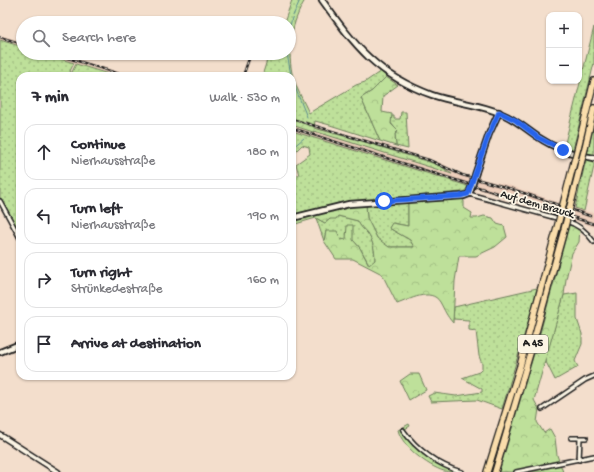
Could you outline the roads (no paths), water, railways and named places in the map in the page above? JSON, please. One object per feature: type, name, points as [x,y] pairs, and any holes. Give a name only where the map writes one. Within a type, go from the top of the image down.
[{"type":"highway","name":"A 45","points":[[488,472],[528,339],[594,81]]},
{"type":"highway","name":"A 45","points":[[494,472],[531,350],[564,230],[594,108]]},
{"type":"main road","points":[[322,0],[351,40],[368,58],[384,70],[409,84],[432,94],[499,112],[515,120],[539,138],[551,144],[576,154],[594,158]]},
{"type":"main road","points":[[296,217],[349,204],[460,196],[468,194],[489,134],[499,112]]},
{"type":"main road","points":[[0,352],[16,346]]},
{"type":"street","name":"Auf dem Brauck","points":[[468,194],[570,222],[586,232],[594,241]]},
{"type":"street","points":[[0,201],[16,231]]},
{"type":"street","points":[[542,409],[585,380],[594,376]]},
{"type":"street","points":[[403,430],[417,447],[442,464],[462,472]]},
{"type":"street","points":[[0,435],[58,472]]},
{"type":"street","points":[[571,438],[586,438]]},
{"type":"street","points":[[579,460],[580,438]]},
{"type":"street","points":[[516,472],[594,456]]},
{"type":"waterway","points":[[293,16],[300,0]]},
{"type":"waterway","points":[[288,60],[290,72]]},
{"type":"waterway","points":[[296,90],[307,117]]},
{"type":"waterway","points":[[296,145],[304,138]]},
{"type":"railway","points":[[0,37],[16,42]]},
{"type":"railway","points":[[75,60],[113,72]]},
{"type":"railway","points":[[244,72],[249,60]]},
{"type":"railway","points":[[296,120],[429,160],[462,175],[512,189],[590,216]]},
{"type":"railway","points":[[296,129],[594,224]]}]
